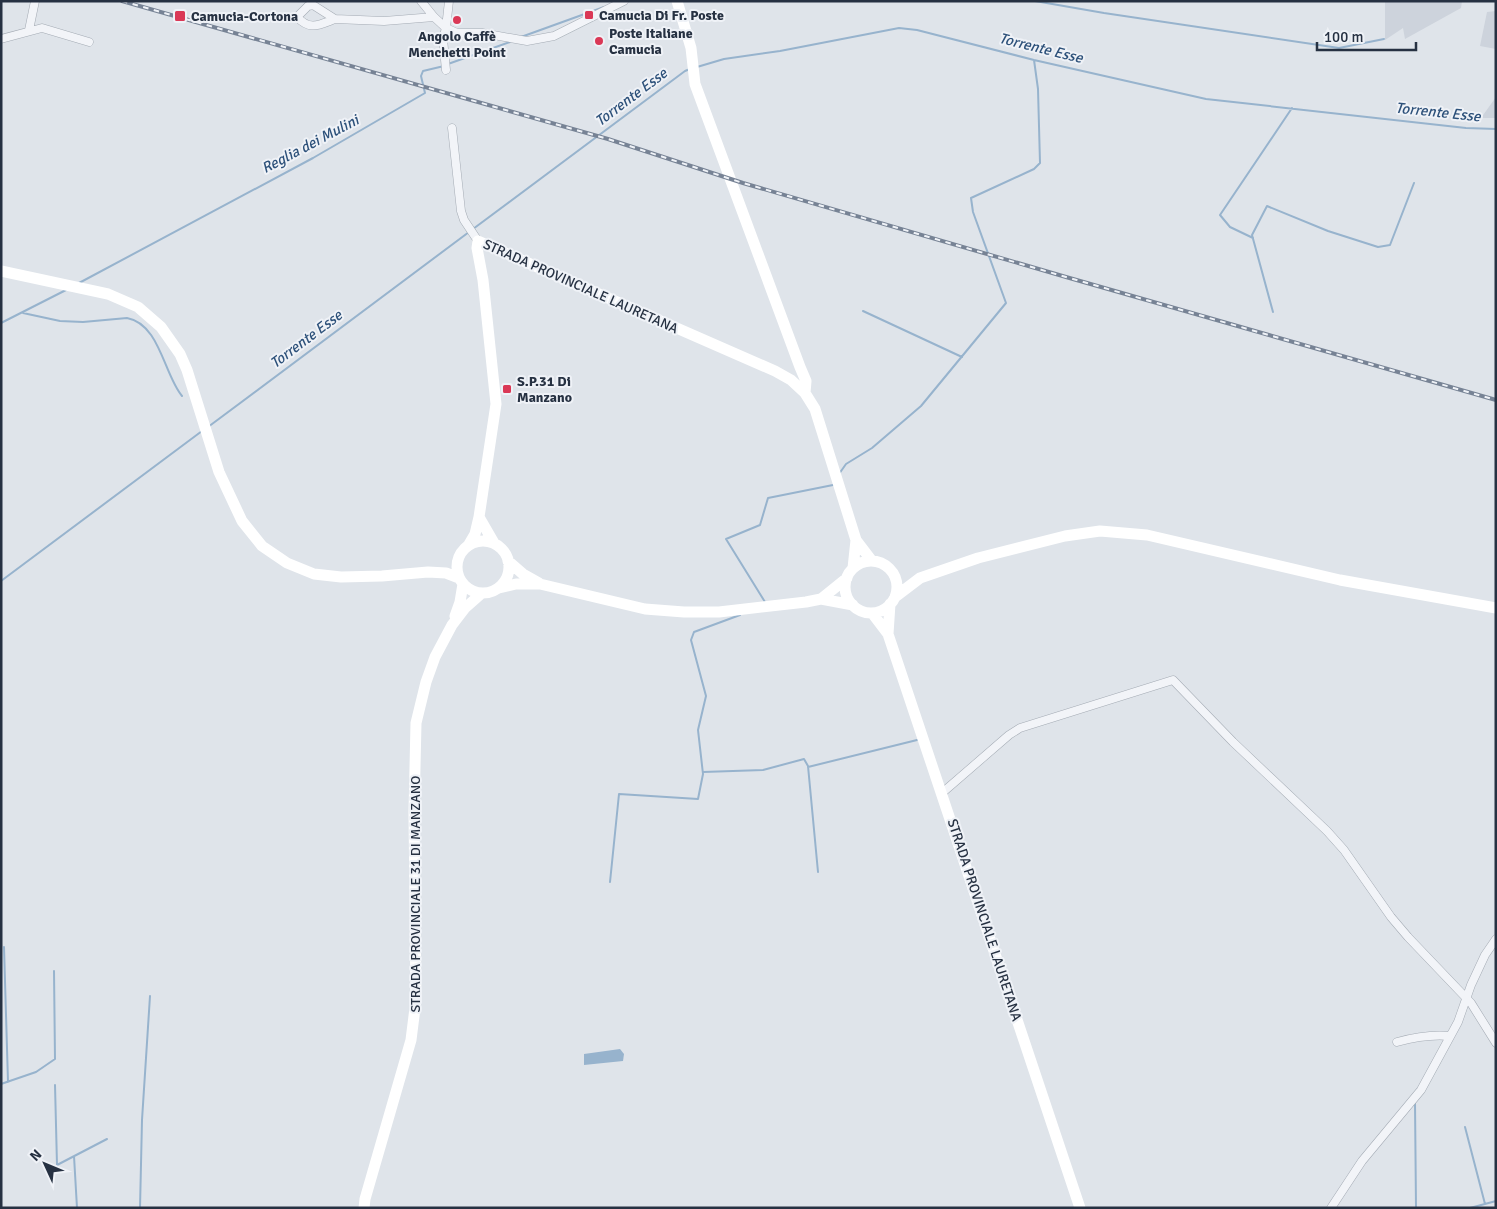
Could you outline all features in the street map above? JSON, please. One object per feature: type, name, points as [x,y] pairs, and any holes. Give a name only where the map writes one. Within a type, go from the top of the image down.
[{"type":"main road","name":"STRADA PROVINCIALE LAURETANA","points":[[677,1],[691,48],[695,84],[701,100],[706,130],[715,159],[739,215],[755,243],[806,381],[805,393]]},
{"type":"main road","name":"STRADA PROVINCIALE LAURETANA","points":[[477,239],[775,371],[791,380],[805,393],[815,409],[856,540],[872,561],[882,563],[890,568],[895,575],[897,586],[888,634]]},
{"type":"main road","points":[[428,572],[458,558],[475,534],[496,404],[477,239]]},
{"type":"main road","points":[[1,271],[108,294],[138,308],[161,327],[180,354],[219,472],[242,521],[262,546],[287,563],[314,574],[342,577],[428,572],[446,573],[461,581],[473,591],[482,593],[516,584],[540,584],[645,609],[684,612],[719,612],[821,599],[854,606],[872,613],[880,611],[920,578],[978,558],[1066,536],[1100,531],[1147,535],[1340,580],[1496,608]]},
{"type":"main road","points":[[791,380],[798,372],[800,366]]},
{"type":"main road","points":[[479,516],[494,543],[502,549],[508,561],[507,578],[499,588]]},
{"type":"main road","name":"STRADA PROVINCIALE LAURETANA","points":[[847,578],[853,568],[856,540]]},
{"type":"main road","points":[[468,546],[483,541],[494,543]]},
{"type":"main road","points":[[452,625],[460,602],[461,581],[457,569],[458,558]]},
{"type":"main road","points":[[508,561],[523,574],[540,584]]},
{"type":"main road","points":[[853,568],[872,561]]},
{"type":"main road","points":[[895,575],[920,578]]},
{"type":"main road","points":[[821,599],[847,578]]},
{"type":"main road","points":[[847,578],[846,593],[854,606]]},
{"type":"main road","name":"STRADA PROVINCIALE 31 DI MANZANO","points":[[364,1208],[411,1040],[416,1000],[414,812],[416,723],[434,657],[452,625],[465,608],[482,593]]},
{"type":"main road","name":"STRADA PROVINCIALE LAURETANA","points":[[872,613],[888,634],[1080,1208]]},
{"type":"street","points":[[29,30],[35,1]]},
{"type":"street","points":[[421,1],[446,28],[457,33],[482,33],[527,41],[554,36],[624,1]]},
{"type":"street","points":[[446,70],[443,39],[449,1]]},
{"type":"street","points":[[335,19],[384,21],[434,17]]},
{"type":"street","points":[[1,39],[42,28],[90,42]]},
{"type":"street","name":"STRADA PROVINCIALE LAURETANA","points":[[452,128],[461,211],[464,220],[477,239]]},
{"type":"street","points":[[942,793],[1020,728],[1172,680],[1233,742],[1327,831],[1344,850],[1408,937],[1467,997],[1496,1043]]},
{"type":"street","points":[[1331,1208],[1362,1161],[1422,1090],[1458,1022],[1485,955],[1496,939]]},
{"type":"street","points":[[1397,1042],[1419,1036],[1450,1036]]},
{"type":"shaded area","points":[[1385,1],[1462,1],[1461,8],[1405,39],[1403,28],[1385,40]]},
{"type":"shaded area","points":[[1496,11],[1496,49],[1480,46],[1487,12]]},
{"type":"shaded area","points":[[1496,97],[1496,118],[1481,118]]},
{"type":"water","points":[[620,1049],[624,1054],[623,1061],[584,1065],[584,1054]]},
{"type":"waterway","points":[[1035,1],[1339,48],[1384,39]]},
{"type":"waterway","name":"Reglia dei Mulini","points":[[521,37],[604,7]]},
{"type":"waterway","name":"Torrente Esse","points":[[697,67],[724,59],[780,51],[899,28],[917,30],[1034,60],[1206,99],[1466,128],[1496,129]]},
{"type":"waterway","name":"Reglia dei Mulini","points":[[448,64],[510,42]]},
{"type":"waterway","points":[[839,474],[846,464],[872,448],[921,406],[1006,303],[973,212],[971,198],[1034,169],[1040,163],[1038,89],[1034,60]]},
{"type":"waterway","name":"Reglia dei Mulini","points":[[79,283],[313,158],[425,93],[421,76],[423,71],[444,66]]},
{"type":"waterway","name":"Torrente Esse","points":[[473,229],[690,69]]},
{"type":"waterway","points":[[1253,238],[1230,227],[1220,215],[1292,108]]},
{"type":"waterway","points":[[1273,312],[1252,235],[1267,206],[1328,231],[1378,247],[1390,245],[1414,183]]},
{"type":"waterway","name":"Torrente Esse","points":[[208,427],[469,232]]},
{"type":"waterway","name":"Reglia dei Mulini","points":[[1,323],[66,290]]},
{"type":"waterway","points":[[863,311],[962,357]]},
{"type":"waterway","points":[[23,313],[60,321],[83,322],[127,318],[138,322],[154,340],[170,376],[182,396]]},
{"type":"waterway","name":"Torrente Esse","points":[[1,581],[202,431]]},
{"type":"waterway","points":[[765,602],[726,539],[760,525],[768,498],[833,485]]},
{"type":"waterway","points":[[610,882],[619,794],[698,799],[703,774],[698,730],[706,696],[691,640],[694,632],[740,615]]},
{"type":"waterway","points":[[808,767],[917,740]]},
{"type":"waterway","points":[[703,772],[763,770],[804,759],[808,766],[818,872]]},
{"type":"waterway","points":[[4,947],[8,1082]]},
{"type":"waterway","points":[[1,1084],[36,1072],[55,1059],[54,971]]},
{"type":"waterway","points":[[140,1208],[142,1120],[150,996]]},
{"type":"waterway","points":[[55,1085],[57,1165],[107,1139]]},
{"type":"waterway","points":[[1415,1103],[1416,1208]]},
{"type":"waterway","points":[[1465,1127],[1485,1204]]},
{"type":"waterway","points":[[74,1156],[77,1208]]},
{"type":"waterway","points":[[1470,1208],[1496,1201]]},
{"type":"railway","points":[[122,1],[608,139],[743,183],[1496,400]]},
{"type":"place","name":"Camucia Di Fr. Poste","points":[[589,15]]},
{"type":"place","name":"Camucia-Cortona","points":[[180,16]]},
{"type":"place","name":"Angolo Caffè Menchetti Point","points":[[457,20]]},
{"type":"place","name":"Poste Italiane Camucia","points":[[599,41]]},
{"type":"place","name":"S.P.31 Di Manzano","points":[[507,389]]}]
